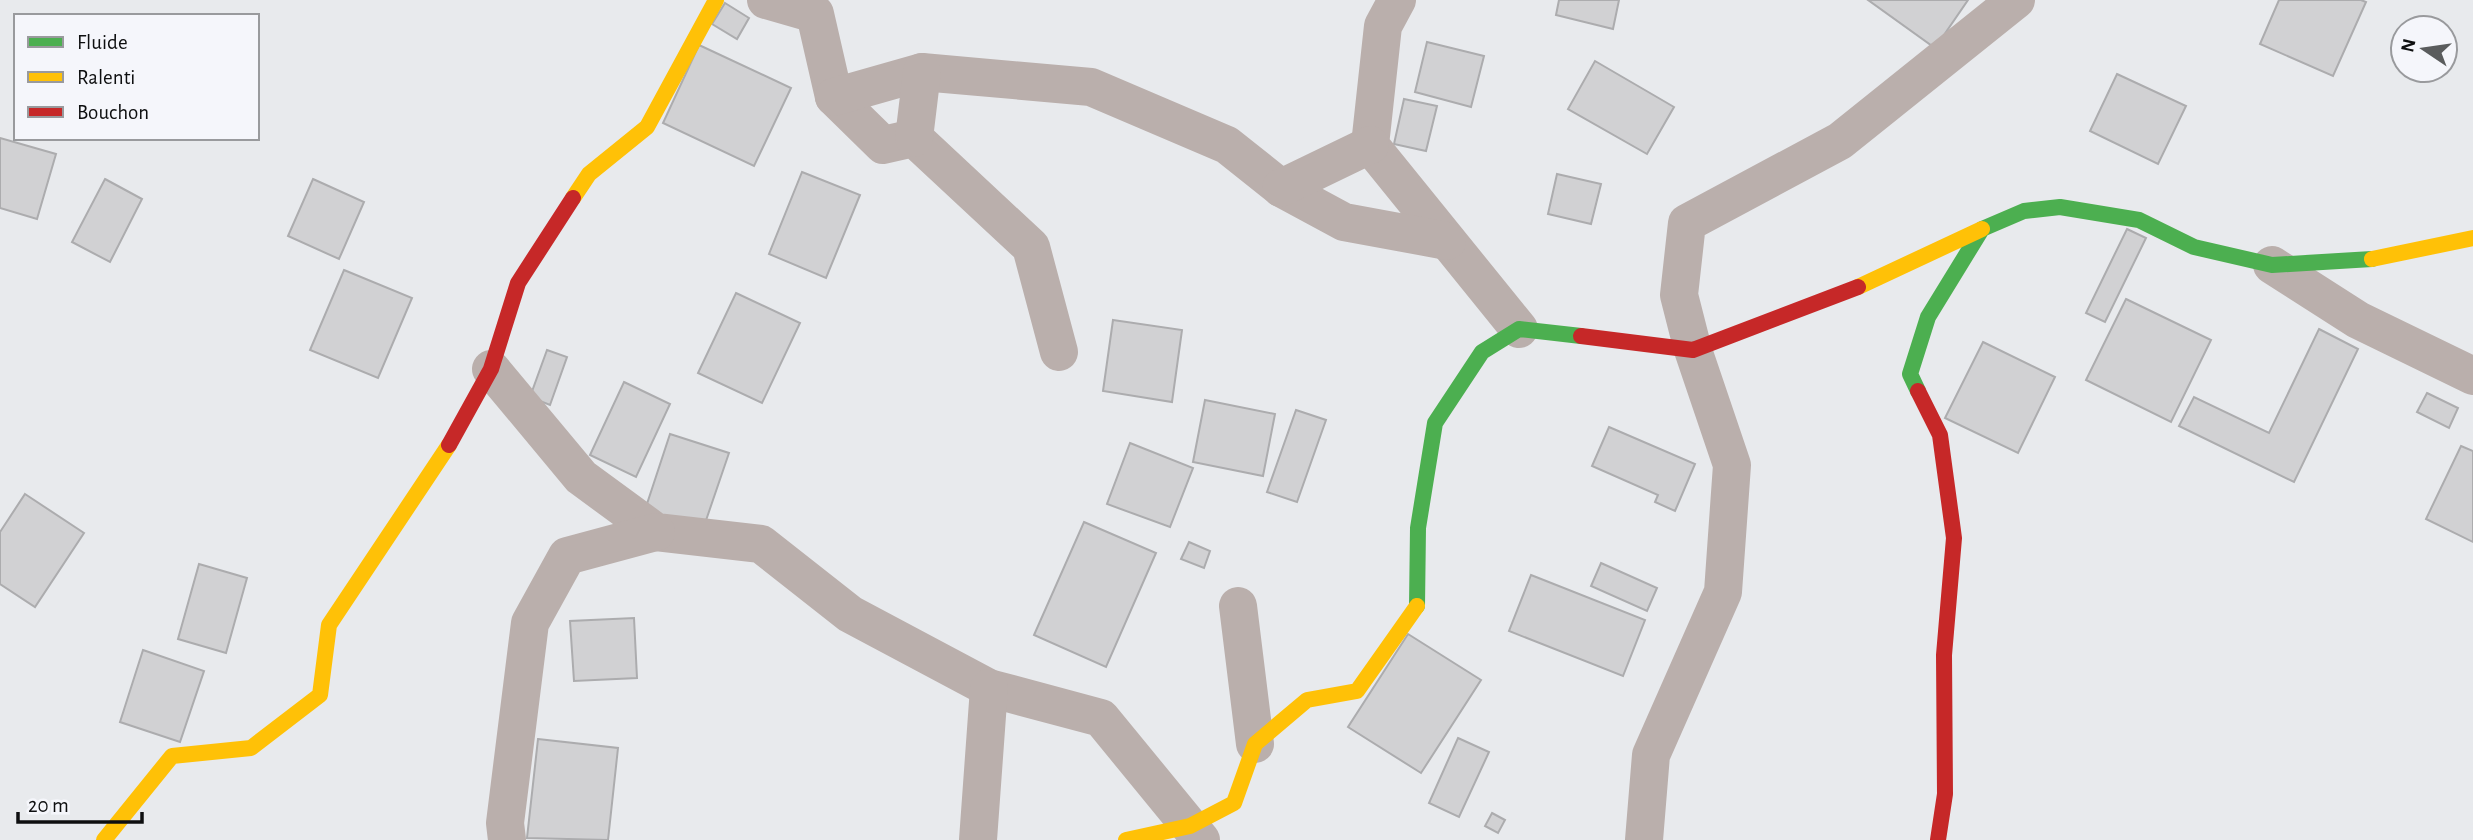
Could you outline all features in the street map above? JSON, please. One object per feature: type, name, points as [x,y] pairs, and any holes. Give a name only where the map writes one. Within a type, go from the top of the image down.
[{"type":"street","points":[[104,840],[172,756],[251,748],[320,695],[330,625],[442,458],[491,369],[518,283],[589,174],[647,127],[716,0]]},
{"type":"street","points":[[766,0],[815,14],[834,97],[883,145],[914,138]]},
{"type":"street","points":[[1397,0],[1383,26],[1370,145],[1519,329]]},
{"type":"street","points":[[1644,840],[1651,755],[1723,592],[1732,465],[1693,350],[1679,295],[1687,223],[1840,141],[2016,0]]},
{"type":"street","points":[[834,97],[922,72],[1091,87],[1227,145],[1281,188],[1344,222],[1447,241]]},
{"type":"street","points":[[914,138],[922,72]]},
{"type":"street","points":[[914,138],[1031,247],[1059,352]]},
{"type":"street","points":[[1281,188],[1370,145]]},
{"type":"street","points":[[1255,744],[1307,700],[1357,691],[1418,604],[1418,528],[1435,423],[1482,352],[1519,329],[1693,350],[1853,289],[2024,211],[2060,207],[2139,220],[2194,247],[2272,265],[2361,261],[2473,238]]},
{"type":"street","points":[[1938,840],[1945,794],[1944,655],[1954,538],[1940,435],[1910,374],[1928,317],[1982,229]]},
{"type":"street","points":[[2272,265],[2358,320],[2473,376]]},
{"type":"street","points":[[491,369],[581,477],[656,532]]},
{"type":"street","points":[[507,840],[505,823],[530,623],[566,556],[656,532],[761,544],[850,614],[989,688],[1101,718],[1195,833]]},
{"type":"street","points":[[1126,840],[1195,833],[1234,803],[1255,744],[1238,606]]},
{"type":"street","points":[[978,840],[989,688]]},
{"type":"building","points":[[1559,0],[1619,0],[1613,29],[1556,15]]},
{"type":"building","points":[[1868,0],[1968,0],[1935,48]]},
{"type":"building","points":[[2279,0],[2366,2],[2333,76],[2260,44]]},
{"type":"building","points":[[725,3],[749,18],[737,39],[712,24]]},
{"type":"building","points":[[1427,42],[1484,56],[1471,107],[1415,92]]},
{"type":"building","points":[[699,45],[791,88],[754,166],[663,123]]},
{"type":"building","points":[[1595,61],[1674,107],[1647,154],[1568,109]]},
{"type":"building","points":[[2117,74],[2186,106],[2158,164],[2090,131]]},
{"type":"building","points":[[1404,99],[1437,106],[1426,151],[1394,144]]},
{"type":"building","points":[[0,138],[56,154],[37,219],[0,208]]},
{"type":"building","points":[[802,172],[860,195],[826,278],[769,254]]},
{"type":"building","points":[[1557,174],[1601,184],[1591,224],[1548,214]]},
{"type":"building","points":[[105,179],[142,199],[110,262],[72,242]]},
{"type":"building","points":[[313,179],[364,202],[339,259],[288,236]]},
{"type":"building","points":[[2127,229],[2146,238],[2105,322],[2086,313]]},
{"type":"building","points":[[344,270],[412,298],[378,378],[310,350]]},
{"type":"building","points":[[736,293],[800,323],[762,403],[698,373]]},
{"type":"building","points":[[2126,299],[2211,340],[2171,422],[2086,380]]},
{"type":"building","points":[[1113,320],[1182,330],[1172,402],[1103,391]]},
{"type":"building","points":[[2319,329],[2358,349],[2294,482],[2179,426],[2194,397],[2269,433]]},
{"type":"building","points":[[1983,342],[2055,377],[2018,453],[1945,418]]},
{"type":"building","points":[[547,350],[567,357],[550,405],[530,397]]},
{"type":"building","points":[[624,382],[670,404],[636,477],[590,455]]},
{"type":"building","points":[[2427,393],[2458,408],[2449,428],[2417,412]]},
{"type":"building","points":[[1205,400],[1275,414],[1263,476],[1193,462]]},
{"type":"building","points":[[1296,410],[1326,420],[1297,502],[1267,492]]},
{"type":"building","points":[[1609,427],[1695,464],[1675,511],[1655,502],[1658,495],[1592,466]]},
{"type":"building","points":[[670,434],[729,453],[701,535],[643,516]]},
{"type":"building","points":[[1130,443],[1193,468],[1170,527],[1107,504]]},
{"type":"building","points":[[2461,446],[2473,451],[2473,542],[2426,519]]},
{"type":"building","points":[[25,494],[84,533],[35,607],[0,584],[0,532]]},
{"type":"building","points":[[1084,522],[1156,553],[1106,667],[1034,635]]},
{"type":"building","points":[[1189,542],[1210,551],[1204,568],[1181,559]]},
{"type":"building","points":[[1601,563],[1657,588],[1647,611],[1591,586]]},
{"type":"building","points":[[199,564],[247,578],[226,653],[178,639]]},
{"type":"building","points":[[1531,575],[1645,620],[1623,676],[1509,631]]},
{"type":"building","points":[[634,618],[637,678],[574,681],[570,621]]},
{"type":"building","points":[[1408,634],[1481,680],[1421,773],[1348,727]]},
{"type":"building","points":[[143,650],[204,671],[180,742],[120,722]]},
{"type":"building","points":[[1458,738],[1489,752],[1459,817],[1429,803]]},
{"type":"building","points":[[538,739],[618,748],[608,840],[527,838]]},
{"type":"building","points":[[1492,813],[1505,820],[1498,833],[1485,826]]},
{"type":"traffic: fast","points":[[1918,391],[1910,374],[1928,317],[1982,229],[2024,211],[2060,207],[2139,220],[2194,247],[2272,265],[2372,259]]},
{"type":"traffic: fast","points":[[1417,606],[1418,528],[1435,423],[1482,352],[1519,329],[1581,336]]},
{"type":"traffic: slow","points":[[573,198],[589,174],[647,127],[716,0]]},
{"type":"traffic: slow","points":[[1858,287],[1982,229]]},
{"type":"traffic: slow","points":[[2372,259],[2473,238]]},
{"type":"traffic: slow","points":[[104,840],[172,756],[251,748],[320,695],[329,625],[449,445]]},
{"type":"traffic: slow","points":[[1126,840],[1190,826],[1234,803],[1255,744],[1307,700],[1357,691],[1417,606]]},
{"type":"traffic: jam","points":[[449,445],[491,369],[518,283],[573,198]]},
{"type":"traffic: jam","points":[[1581,336],[1693,350],[1858,287]]},
{"type":"traffic: jam","points":[[1918,391],[1940,435],[1954,538],[1944,655],[1945,794],[1938,840]]}]
